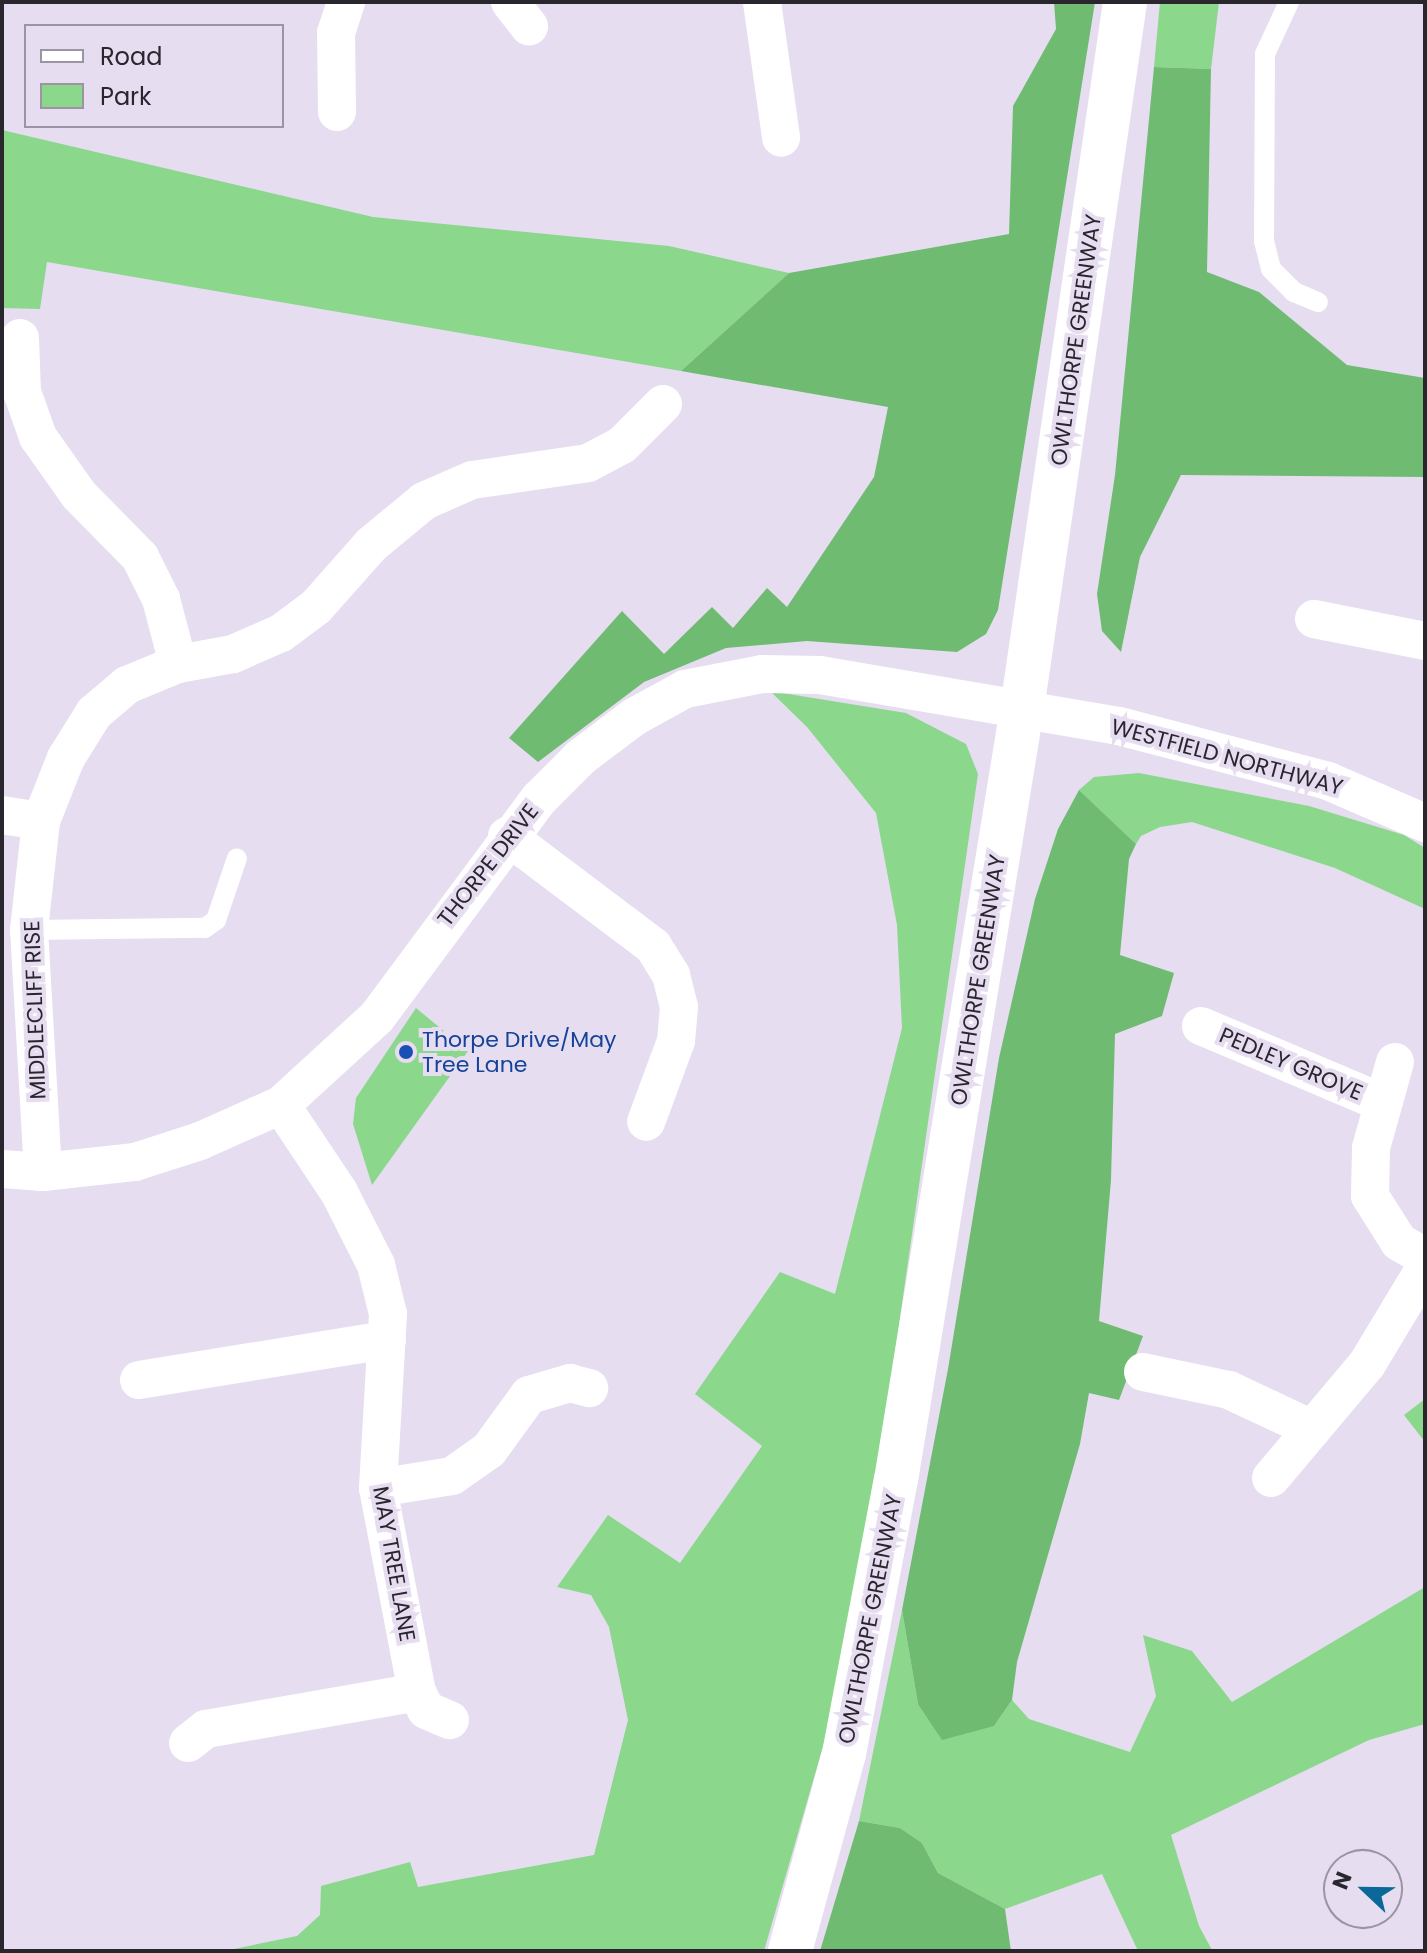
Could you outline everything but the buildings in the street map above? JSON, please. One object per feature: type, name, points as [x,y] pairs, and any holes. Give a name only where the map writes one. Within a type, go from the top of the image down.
[{"type":"street","points":[[337,112],[336,33],[346,2]]},
{"type":"street","points":[[762,2],[781,138]]},
{"type":"street","name":"OWLTHORPE GREENWAY","points":[[790,1951],[844,1754],[896,1480],[1022,709],[1125,2]]},
{"type":"street","points":[[20,338],[22,392],[38,437],[79,495],[140,557],[161,599],[178,664]]},
{"type":"street","name":"MIDDLECLIFF RISE","points":[[43,1172],[29,930],[41,821],[66,758],[94,713],[127,685],[178,664],[233,654],[281,633],[316,607],[372,544],[424,501],[472,480],[588,463],[622,445],[663,404]]},
{"type":"street","points":[[1314,619],[1425,641]]},
{"type":"street","name":"THORPE DRIVE","points":[[2,1169],[43,1172],[135,1162],[200,1141],[281,1105],[377,1017],[507,836],[581,757],[634,717],[685,689],[762,674],[820,675],[1022,709]]},
{"type":"street","name":"WESTFIELD NORTHWAY","points":[[1022,709],[1119,726],[1328,781],[1425,823]]},
{"type":"street","points":[[2,815],[41,821]]},
{"type":"street","points":[[507,836],[653,946],[671,975],[679,1007],[676,1041],[646,1122]]},
{"type":"street","name":"PEDLEY GROVE","points":[[1201,1026],[1381,1102]]},
{"type":"street","name":"PEDLEY GROVE","points":[[1395,1062],[1381,1102],[1371,1148],[1370,1196],[1399,1242],[1425,1257]]},
{"type":"street","name":"MAY TREE LANE","points":[[281,1105],[339,1192],[376,1265],[388,1314],[378,1488],[417,1692]]},
{"type":"street","points":[[1271,1478],[1367,1364],[1425,1268]]},
{"type":"street","points":[[139,1380],[387,1340]]},
{"type":"street","points":[[1143,1372],[1229,1390],[1312,1429]]},
{"type":"street","points":[[378,1488],[452,1476],[489,1450],[529,1395],[570,1383],[589,1388]]},
{"type":"street","points":[[188,1743],[206,1729],[417,1692],[426,1710],[450,1720]]},
{"type":"lane","points":[[1289,2],[1265,54],[1264,241],[1271,269],[1294,292],[1318,302]]},
{"type":"lane","points":[[29,930],[205,928],[216,920],[237,858]]},
{"type":"green space","points":[[1054,2],[1095,2],[998,610],[986,634],[957,652],[807,641],[726,648],[644,682],[538,762],[509,738],[622,611],[664,654],[712,607],[733,628],[767,588],[787,607],[874,477],[888,407],[681,371],[789,273],[1009,234],[1013,106],[1056,29]]},
{"type":"green space","points":[[1160,2],[1219,2],[1211,69],[1154,67]]},
{"type":"green space","points":[[1154,67],[1211,69],[1207,272],[1259,292],[1347,365],[1425,378],[1425,477],[1181,475],[1140,557],[1121,652],[1102,631],[1097,594],[1115,475]]},
{"type":"green space","points":[[2,130],[373,217],[669,246],[789,273],[681,371],[47,262],[40,309],[2,308]]},
{"type":"green space","points":[[770,691],[906,713],[966,744],[978,774],[871,1520],[824,1743],[764,1951],[224,1951],[297,1936],[320,1915],[321,1886],[410,1862],[418,1887],[594,1855],[628,1720],[609,1627],[591,1595],[557,1587],[608,1515],[680,1563],[762,1446],[695,1394],[780,1272],[835,1294],[902,1028],[897,925],[876,813],[807,727]]},
{"type":"green space","points":[[1139,773],[1309,806],[1404,835],[1425,848],[1425,909],[1335,868],[1192,822],[1160,827],[1141,836],[1136,844],[1079,790],[1094,777]]},
{"type":"green space","points":[[1079,790],[1136,844],[1129,859],[1120,955],[1174,973],[1162,1016],[1115,1034],[1111,1180],[1099,1321],[1143,1336],[1119,1400],[1089,1393],[1080,1444],[1017,1662],[1012,1700],[994,1726],[942,1740],[918,1704],[902,1610],[948,1369],[999,1058],[1035,899],[1058,829]]},
{"type":"green space","points":[[416,1008],[468,1051],[372,1185],[353,1124],[356,1098]]},
{"type":"green space","points":[[1425,1399],[1425,1442],[1404,1415]]},
{"type":"green space","points":[[1425,1587],[1425,1724],[1369,1740],[1171,1835],[1199,1926],[1212,1950],[1138,1951],[1102,1874],[1005,1909],[938,1873],[922,1843],[900,1828],[859,1821],[902,1610],[918,1704],[994,1726],[1012,1700],[1029,1719],[1130,1752],[1156,1696],[1143,1635],[1192,1651],[1232,1702]]},
{"type":"green space","points":[[859,1821],[900,1828],[922,1843],[938,1873],[1005,1909],[1011,1951],[820,1951]]},
{"type":"place","name":"Thorpe Drive/May Tree Lane","points":[[406,1052]]}]
